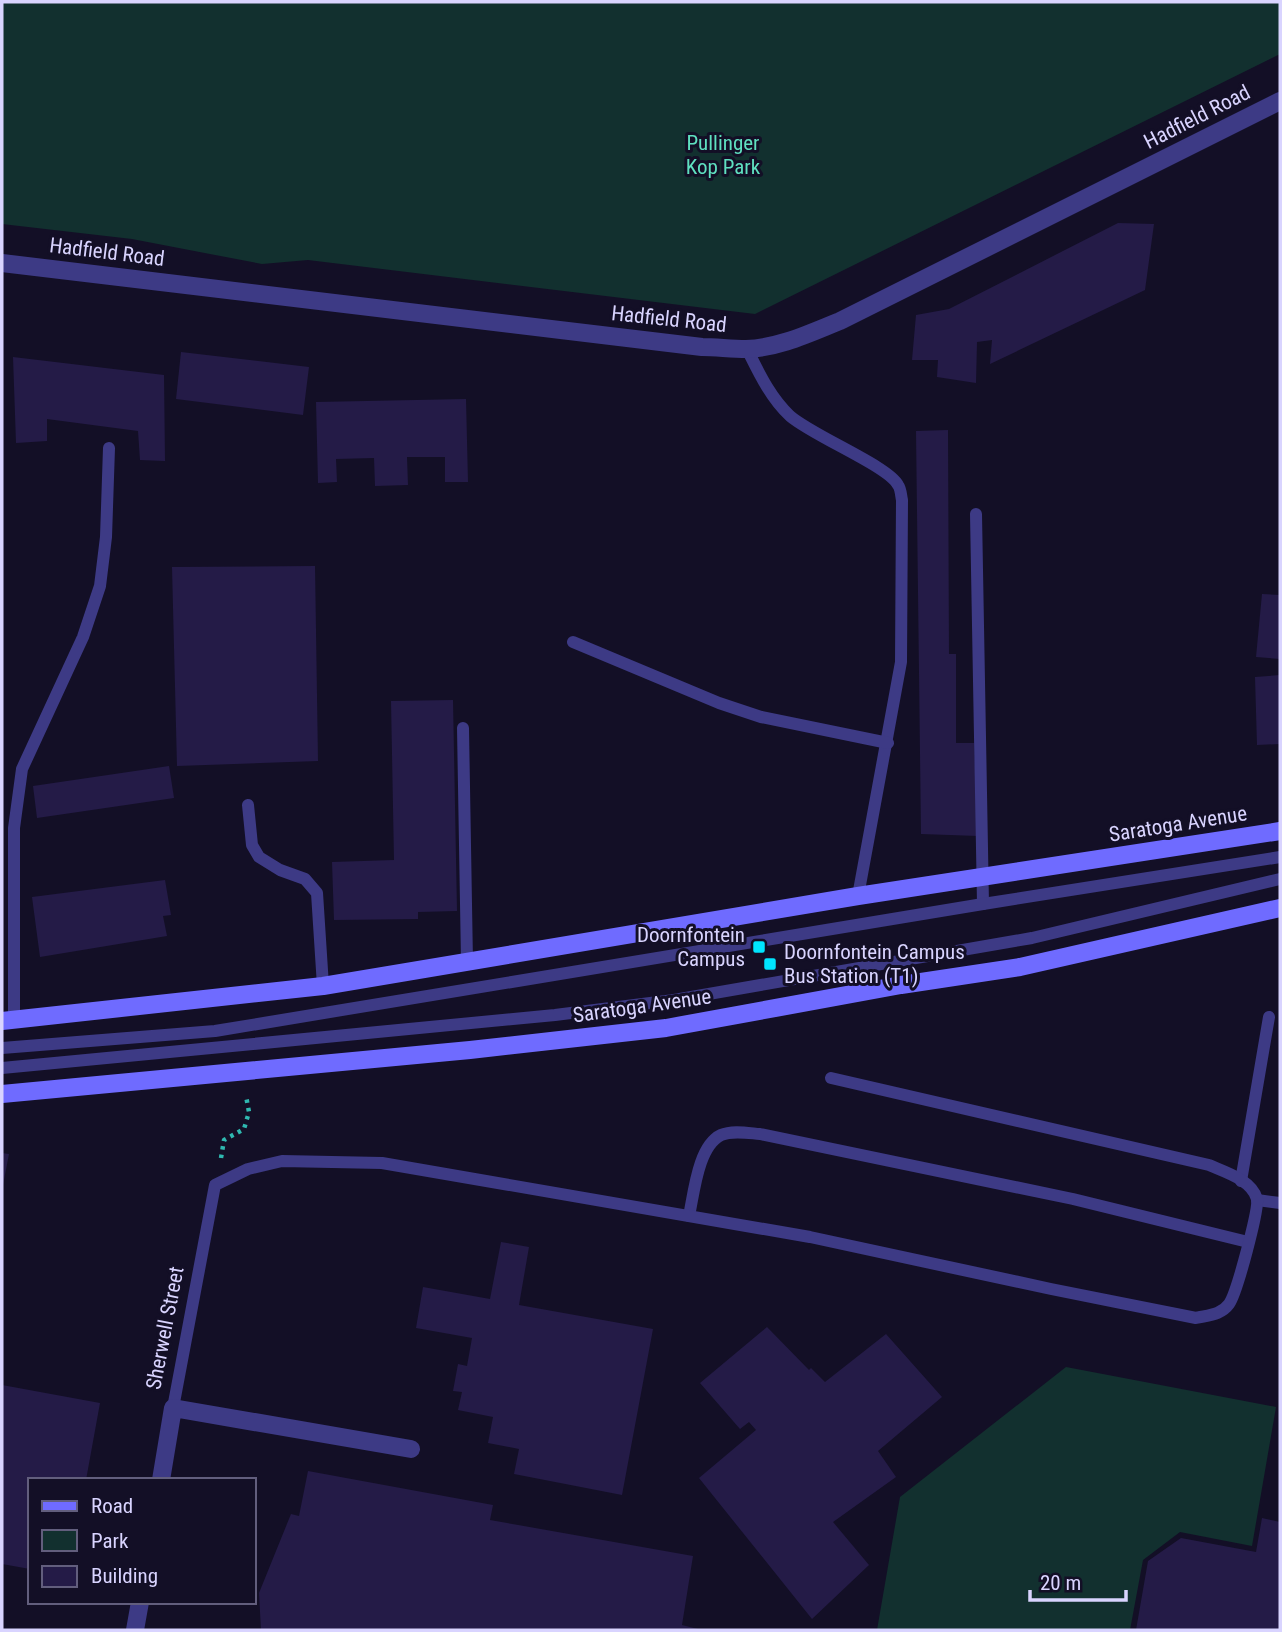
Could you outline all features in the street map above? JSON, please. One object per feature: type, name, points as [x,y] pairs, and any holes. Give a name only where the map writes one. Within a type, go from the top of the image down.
[{"type":"main road","name":"Saratoga Avenue","points":[[8,1020],[323,986],[858,896],[1280,831]]},
{"type":"main road","name":"Saratoga Avenue","points":[[2,1094],[470,1050],[666,1028],[901,985],[1020,967],[1280,908]]},
{"type":"street","name":"Hadfield Road","points":[[2,263],[688,345],[747,349],[792,340],[841,321],[1280,101]]},
{"type":"street","points":[[173,1408],[411,1448]]},
{"type":"street","name":"Sherwell Street","points":[[161,1478],[173,1408]]},
{"type":"street","points":[[135,1630],[140,1604]]},
{"type":"lane","points":[[747,349],[771,394],[791,416],[820,437],[886,472],[898,484],[902,500],[901,662],[858,896]]},
{"type":"lane","points":[[8,1020],[14,828],[22,769],[83,637],[100,586],[106,537],[109,448]]},
{"type":"lane","points":[[976,514],[984,904]]},
{"type":"lane","points":[[573,642],[719,704],[761,717],[888,743]]},
{"type":"lane","points":[[463,728],[467,962]]},
{"type":"lane","points":[[248,805],[252,845],[260,857],[280,870],[304,879],[317,893],[323,986]]},
{"type":"lane","points":[[2,1048],[215,1031],[1280,857]]},
{"type":"lane","points":[[2,1068],[555,1015],[674,1000],[1032,938],[1280,879]]},
{"type":"lane","points":[[1241,1181],[1269,1017]]},
{"type":"lane","points":[[215,1185],[248,1169],[282,1161],[382,1163],[810,1237],[1196,1318],[1219,1314],[1229,1304],[1238,1285],[1257,1200],[1251,1187],[1241,1181],[1209,1165],[831,1078]]},
{"type":"lane","points":[[689,1216],[703,1155],[710,1144],[719,1136],[728,1133],[760,1134],[1073,1199],[1248,1242]]},
{"type":"lane","name":"Sherwell Street","points":[[173,1408],[215,1185]]},
{"type":"lane","points":[[1257,1200],[1280,1203]]},
{"type":"path","points":[[215,1185],[224,1140],[244,1129],[249,1112],[242,1071]]},
{"type":"green space","name":"Pullinger Kop Park","points":[[2,2],[1280,2],[1280,54],[755,314],[308,260],[262,264],[132,239],[2,224]]},
{"type":"green space","points":[[1066,1367],[1276,1407],[1252,1546],[1180,1532],[1143,1560],[1130,1630],[877,1630],[900,1497]]},
{"type":"building","points":[[1118,223],[1154,224],[1145,290],[990,364],[992,340],[977,342],[976,383],[937,377],[938,360],[912,360],[916,315],[949,309]]},
{"type":"building","points":[[181,352],[309,367],[303,415],[176,399]]},
{"type":"building","points":[[13,357],[164,375],[165,461],[140,460],[138,431],[47,419],[47,441],[16,443]]},
{"type":"building","points":[[466,399],[468,482],[445,482],[445,457],[407,457],[408,485],[375,486],[374,458],[336,459],[337,482],[318,483],[316,402]]},
{"type":"building","points":[[948,430],[949,654],[956,654],[956,743],[974,743],[978,836],[921,834],[916,431]]},
{"type":"building","points":[[315,566],[318,761],[177,766],[172,567]]},
{"type":"building","points":[[1262,594],[1280,595],[1280,659],[1256,657]]},
{"type":"building","points":[[1280,675],[1280,744],[1257,745],[1255,677]]},
{"type":"building","points":[[453,700],[457,911],[418,912],[418,919],[334,920],[332,862],[394,860],[391,701]]},
{"type":"building","points":[[169,766],[174,798],[37,818],[33,786]]},
{"type":"building","points":[[165,880],[171,915],[163,916],[167,936],[40,957],[32,897]]},
{"type":"building","points":[[2,1153],[9,1154],[3,1185],[2,1184]]},
{"type":"building","points":[[501,1242],[529,1247],[519,1305],[653,1329],[622,1495],[514,1474],[519,1449],[488,1443],[493,1417],[458,1410],[462,1392],[453,1391],[458,1364],[467,1366],[472,1338],[416,1328],[423,1287],[490,1299]]},
{"type":"building","points":[[767,1327],[809,1370],[811,1368],[825,1382],[886,1334],[942,1397],[878,1451],[896,1477],[833,1522],[869,1565],[812,1619],[699,1478],[756,1430],[749,1422],[740,1429],[700,1383]]},
{"type":"building","points":[[2,1385],[100,1403],[86,1478],[28,1478],[28,1569],[2,1564]]},
{"type":"building","points":[[308,1471],[493,1505],[490,1520],[693,1556],[682,1625],[702,1630],[261,1630],[259,1593],[291,1514],[299,1516]]},
{"type":"building","points":[[1262,1518],[1280,1522],[1280,1630],[1136,1630],[1148,1561],[1181,1538],[1256,1552]]},
{"type":"place","name":"Doornfontein Campus","points":[[759,947]]},
{"type":"place","name":"Doornfontein Campus Bus Station (T1)","points":[[770,964]]}]
